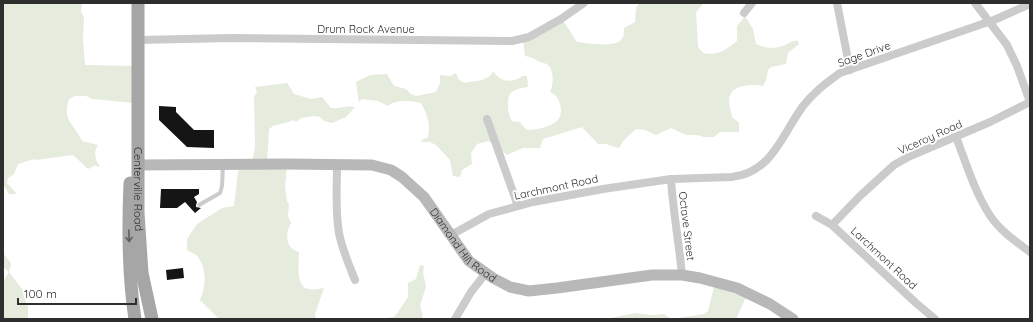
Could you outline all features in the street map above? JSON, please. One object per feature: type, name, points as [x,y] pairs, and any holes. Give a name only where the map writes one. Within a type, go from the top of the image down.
[{"type":"main road","name":"Centerville Road","points":[[138,3],[135,165],[142,273],[151,316]]},
{"type":"main road","name":"Centerville Road","points":[[135,165],[128,218],[131,288],[135,319]]},
{"type":"main road","points":[[135,319],[151,316]]},
{"type":"street","name":"Drum Rock Avenue","points":[[138,40],[231,38],[512,41],[529,37],[561,19],[584,3]]},
{"type":"street","points":[[744,12],[752,3]]},
{"type":"street","points":[[837,3],[850,70]]},
{"type":"street","points":[[975,3],[1007,45],[1017,66],[1030,102]]},
{"type":"street","name":"Sage Drive","points":[[671,179],[715,176],[732,177],[742,176],[752,172],[764,163],[772,154],[804,105],[821,86],[840,73],[989,21],[1030,4]]},
{"type":"street","name":"Viceroy Road","points":[[832,225],[860,196],[894,165],[908,157],[956,137],[1030,102]]},
{"type":"street","points":[[487,119],[518,206]]},
{"type":"street","points":[[956,137],[975,187],[990,215],[1007,234],[1030,252]]},
{"type":"street","name":"Diamond Hill Road","points":[[135,165],[372,165],[383,167],[402,177],[424,197],[470,261],[486,273],[510,287],[529,291],[652,275],[682,275],[700,278],[737,288],[770,304],[793,319]]},
{"type":"street","points":[[337,165],[339,233],[355,280]]},
{"type":"street","name":"Larchmont Road","points":[[451,235],[489,214],[518,206],[595,190],[671,179]]},
{"type":"street","name":"Octave Street","points":[[671,179],[672,201],[682,275]]},
{"type":"street","name":"Larchmont Road","points":[[816,216],[832,225],[935,319]]},
{"type":"street","points":[[455,319],[471,292],[486,273]]},
{"type":"lane","points":[[199,205],[220,193],[222,186],[223,164]]},
{"type":"shaded area","points":[[3,3],[82,3],[81,11],[84,18],[83,39],[85,65],[137,66],[134,103],[93,99],[86,96],[75,96],[69,99],[67,113],[70,122],[82,141],[98,145],[95,156],[100,166],[97,167],[96,165],[88,169],[73,155],[34,159],[18,164],[14,174],[8,178],[7,183],[17,194],[9,194],[3,184]]},
{"type":"shaded area","points":[[639,3],[711,3],[703,4],[696,12],[698,47],[703,53],[713,54],[722,52],[737,41],[737,26],[745,16],[753,29],[756,44],[774,48],[794,41],[798,41],[799,44],[788,53],[786,64],[771,67],[768,70],[763,86],[742,86],[733,91],[730,95],[729,105],[732,117],[739,123],[739,132],[720,132],[714,137],[704,137],[697,135],[686,135],[671,128],[656,135],[645,130],[636,129],[624,140],[619,148],[606,144],[598,144],[582,127],[543,139],[540,148],[523,148],[507,155],[489,141],[477,144],[471,153],[472,164],[462,170],[460,177],[453,176],[450,160],[436,145],[430,142],[421,142],[428,137],[429,123],[421,103],[400,101],[388,106],[378,101],[362,99],[359,102],[356,82],[370,75],[387,74],[394,86],[406,89],[411,94],[416,96],[436,92],[440,83],[440,75],[450,76],[456,73],[459,80],[465,83],[485,79],[491,75],[493,71],[500,78],[507,81],[527,76],[528,87],[513,91],[509,96],[508,110],[512,121],[520,122],[524,128],[528,130],[548,126],[555,123],[561,114],[559,100],[550,92],[553,81],[552,73],[547,64],[525,56],[523,40],[562,19],[577,42],[612,44],[621,40],[624,33],[624,28],[635,22],[636,8]]},
{"type":"shaded area","points":[[287,83],[294,94],[311,99],[322,97],[331,108],[349,106],[355,107],[346,117],[332,123],[324,121],[320,117],[314,116],[301,118],[296,122],[293,120],[287,123],[275,125],[269,129],[267,163],[287,165],[285,187],[287,201],[289,204],[288,216],[291,223],[287,236],[291,248],[299,252],[299,279],[301,284],[308,289],[324,288],[315,314],[316,319],[219,319],[200,300],[205,278],[203,267],[198,257],[187,250],[187,239],[197,224],[222,208],[234,206],[239,164],[252,163],[255,147],[254,97],[257,92],[255,87]]},
{"type":"shaded area","points":[[3,253],[11,263],[9,272],[3,267]]},
{"type":"shaded area","points":[[420,265],[424,266],[423,272],[426,287],[420,305],[423,317],[420,319],[378,319],[394,317],[398,312],[408,297],[408,283],[416,279]]},
{"type":"shaded area","points":[[9,272],[22,289],[28,307],[28,319],[3,319],[3,282]]},
{"type":"shaded area","points":[[715,283],[747,295],[736,319],[671,319],[704,314],[708,311]]},
{"type":"shaded area","points":[[635,313],[652,315],[664,314],[671,319],[606,319]]},
{"type":"building","points":[[159,106],[176,107],[176,112],[194,130],[214,130],[214,148],[187,147],[159,120]]},
{"type":"building","points":[[161,189],[199,189],[199,194],[194,197],[197,202],[196,207],[201,208],[195,213],[185,202],[177,208],[160,208]]},
{"type":"building","points":[[183,268],[184,278],[167,280],[166,270]]}]
